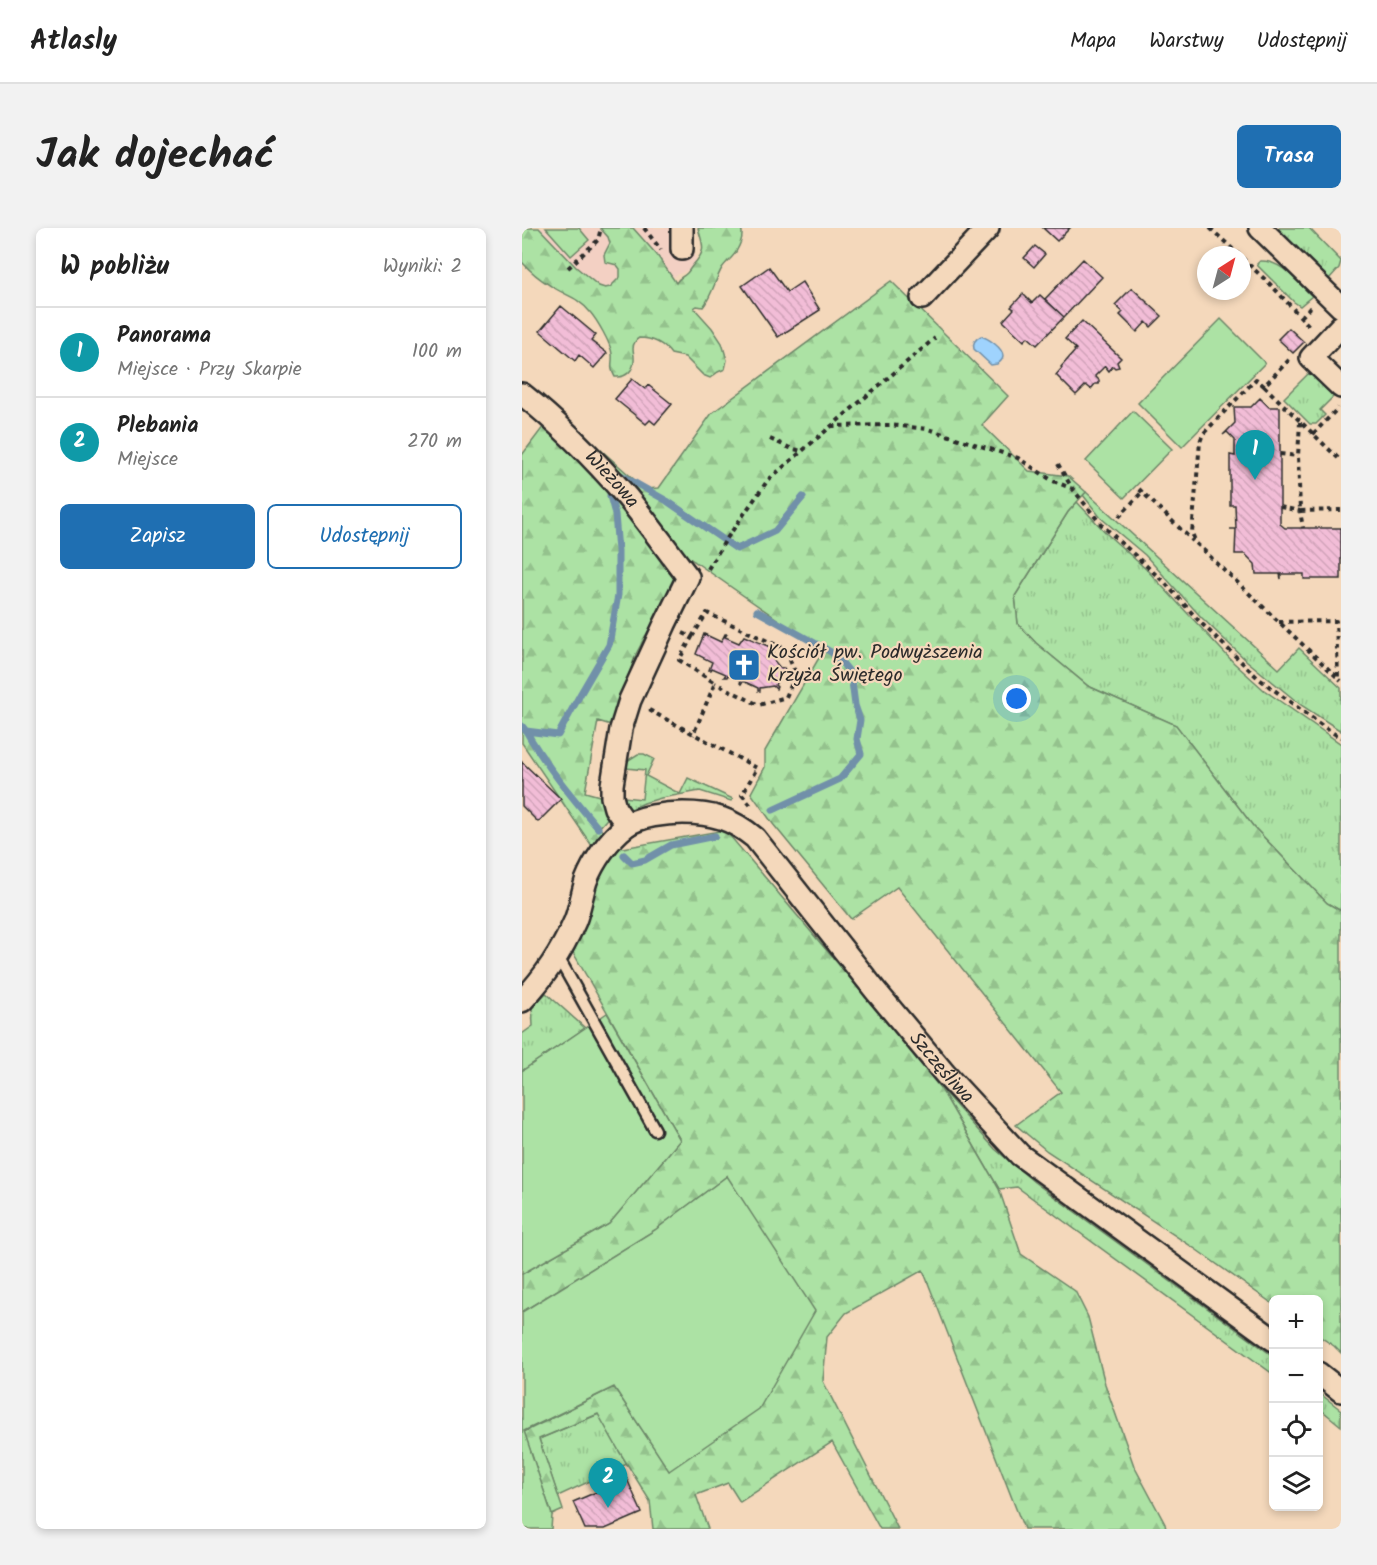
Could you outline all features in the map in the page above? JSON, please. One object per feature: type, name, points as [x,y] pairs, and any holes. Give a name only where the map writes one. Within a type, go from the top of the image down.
[{"type":"street","points":[[922,298],[988,228]]},
{"type":"street","points":[[1260,228],[1341,307]]},
{"type":"street","points":[[1341,326],[1318,350],[1341,387]]},
{"type":"street","name":"Wieżowa","points":[[522,394],[551,417],[600,468],[695,577]]},
{"type":"street","points":[[522,1001],[558,957],[576,920],[587,879],[605,849],[627,825],[615,808],[612,797],[621,729],[630,700],[664,624],[695,577]]},
{"type":"street","name":"Szczęśliwa","points":[[627,825],[661,814],[693,813],[727,819],[755,838],[868,982],[945,1074],[1020,1155],[1269,1336]]},
{"type":"street","points":[[1323,1377],[1341,1391]]},
{"type":"lane","points":[[558,957],[655,1130]]},
{"type":"path","points":[[568,268],[598,240],[601,228]]},
{"type":"path","points":[[1210,228],[1229,246]]},
{"type":"path","points":[[1251,266],[1272,286],[1318,350],[1293,356],[1264,386]]},
{"type":"path","points":[[695,577],[725,541],[768,480],[934,338]]},
{"type":"path","points":[[1196,543],[1192,533],[1200,442],[1203,434],[1256,379],[1341,461]]},
{"type":"path","points":[[1276,398],[1276,407]]},
{"type":"path","points":[[1313,434],[1341,405]]},
{"type":"path","points":[[1300,421],[1298,456],[1300,511],[1303,528]]},
{"type":"path","points":[[831,426],[890,425],[928,429],[1018,458],[1053,481],[1072,488]]},
{"type":"path","points":[[770,439],[802,451]]},
{"type":"path","points":[[1280,454],[1298,456]]},
{"type":"path","points":[[1058,464],[1072,488],[1101,524],[1165,583],[1200,622],[1258,678],[1341,738]]},
{"type":"path","points":[[1119,517],[1140,491],[1339,679]]},
{"type":"path","points":[[1280,507],[1300,511],[1341,510]]},
{"type":"path","points":[[707,613],[785,649],[796,674],[786,697],[759,705],[715,683],[679,660],[707,613]]},
{"type":"path","points":[[1278,622],[1336,621],[1339,679]]},
{"type":"path","points":[[664,624],[692,637]]},
{"type":"path","points":[[693,735],[715,683]]},
{"type":"path","points":[[630,700],[758,768],[742,795],[756,813]]},
{"type":"shaded area","points":[[534,228],[690,228],[697,266],[604,308]]},
{"type":"green space","points":[[522,228],[539,228],[576,267],[599,286],[605,288],[610,287],[620,277],[620,269],[617,265],[605,262],[604,255],[610,243],[600,228],[633,228],[657,255],[676,283],[688,272],[702,251],[698,228],[741,228],[742,239],[736,253],[722,268],[703,307],[694,308],[722,343],[727,360],[725,369],[710,378],[703,375],[685,357],[671,354],[653,340],[639,338],[633,346],[632,369],[623,376],[615,377],[612,371],[612,354],[609,344],[590,312],[576,300],[543,281],[522,262]]},
{"type":"green space","points":[[546,228],[579,228],[589,240],[571,256]]},
{"type":"green space","points":[[1277,228],[1309,228],[1341,261],[1339,268],[1329,279]]},
{"type":"green space","points":[[1260,261],[1282,268],[1312,296],[1300,306],[1294,302],[1258,266]]},
{"type":"green space","points":[[891,281],[1008,396],[982,425],[1029,471],[1068,476],[1086,492],[1068,512],[1015,596],[1018,624],[1036,643],[1088,686],[1176,725],[1253,826],[1327,903],[1341,911],[1341,1353],[1323,1339],[1323,1295],[1269,1295],[1269,1301],[1194,1248],[1047,1151],[1016,1125],[1061,1092],[897,887],[851,919],[773,824],[751,793],[765,767],[765,751],[823,651],[688,557],[636,654],[611,725],[598,721],[585,792],[603,797],[612,813],[599,828],[623,848],[725,830],[941,1089],[999,1189],[1021,1254],[1075,1291],[1088,1317],[1105,1384],[1134,1466],[1166,1529],[1024,1529],[923,1270],[846,1313],[827,1337],[823,1381],[898,1529],[880,1529],[832,1442],[740,1502],[728,1483],[696,1495],[708,1529],[653,1529],[650,1501],[598,1414],[539,1439],[563,1510],[552,1515],[524,1432],[614,1387],[669,1470],[727,1176],[655,1230],[522,1312],[522,1274],[609,1224],[680,1140],[570,947],[603,862],[522,743],[522,455],[556,410],[645,489],[659,488],[712,413]]},
{"type":"green space","points":[[1221,319],[1265,363],[1182,447],[1138,403]]},
{"type":"green space","points":[[1308,374],[1316,376],[1335,395],[1320,410],[1325,415],[1316,424],[1310,424],[1284,398]]},
{"type":"green space","points":[[1133,411],[1172,449],[1124,498],[1086,461]]},
{"type":"green space","points":[[1086,492],[1279,669],[1299,648],[1341,688],[1341,731],[1301,705],[1247,661],[1202,618],[1145,555],[1101,518],[1083,495]]},
{"type":"green space","points":[[1077,502],[1108,535],[1147,570],[1234,663],[1264,690],[1341,744],[1341,911],[1327,903],[1253,826],[1176,725],[1088,686],[1036,643],[1018,624],[1015,596],[1068,512]]},
{"type":"green space","points":[[638,754],[654,759],[646,776],[680,794],[688,778],[733,799],[731,801],[700,791],[661,798],[629,810],[623,797],[642,799],[645,770],[626,768],[627,761]]},
{"type":"green space","points":[[546,993],[585,1028],[522,1071],[522,1034],[533,1026],[532,1008]]},
{"type":"green space","points":[[607,1013],[680,1140],[609,1224],[522,1274],[522,1071]]},
{"type":"green space","points":[[941,1089],[995,1149],[1034,1182],[1269,1353],[1269,1371],[1017,1187],[999,1189]]},
{"type":"green space","points":[[727,1176],[815,1311],[759,1409],[669,1471],[614,1387],[524,1431],[552,1515],[551,1529],[522,1529],[522,1312],[655,1230]]},
{"type":"green space","points":[[1323,1396],[1341,1410],[1341,1426],[1323,1411]]},
{"type":"green space","points":[[599,1414],[627,1464],[558,1496],[539,1439]]},
{"type":"water","points":[[981,336],[1001,350],[1003,356],[997,364],[991,365],[974,349],[974,341]]},
{"type":"building","points":[[1043,228],[1070,228],[1057,241]]},
{"type":"building","points":[[1035,246],[1045,254],[1034,267],[1024,258]]},
{"type":"building","points":[[1083,259],[1102,277],[1064,317],[1045,299]]},
{"type":"building","points":[[769,267],[787,292],[802,282],[820,310],[778,337],[742,286]]},
{"type":"building","points":[[1132,288],[1162,316],[1151,327],[1146,322],[1137,332],[1120,315],[1123,312],[1115,305]]},
{"type":"building","points":[[1023,294],[1032,303],[1040,295],[1064,317],[1037,345],[1028,337],[1024,341],[1003,321],[1014,309],[1011,307]]},
{"type":"building","points":[[561,306],[596,335],[591,341],[607,353],[594,368],[579,355],[575,361],[540,331]]},
{"type":"building","points":[[1082,321],[1121,358],[1117,362],[1119,367],[1113,366],[1109,371],[1105,366],[1095,376],[1099,384],[1095,384],[1091,389],[1086,385],[1076,395],[1056,375],[1076,349],[1065,339]]},
{"type":"building","points":[[1289,328],[1304,342],[1293,353],[1278,339]]},
{"type":"building","points":[[632,379],[645,389],[648,385],[672,404],[655,424],[650,420],[646,424],[615,399]]},
{"type":"building","points":[[1260,398],[1269,407],[1280,407],[1280,524],[1285,528],[1341,528],[1341,579],[1304,579],[1304,574],[1281,574],[1281,579],[1280,574],[1256,574],[1255,564],[1245,554],[1235,554],[1235,505],[1230,505],[1230,455],[1235,456],[1235,440],[1227,432],[1223,435],[1235,423],[1234,407],[1251,407]]},
{"type":"building","name":"Kościół pw. Podwyższenia Krzyża Świętego","points":[[704,634],[721,642],[727,634],[725,637],[739,643],[744,636],[775,649],[771,657],[781,669],[785,670],[775,685],[776,689],[773,686],[760,688],[758,691],[758,688],[743,681],[741,684],[741,680],[728,675],[724,677],[726,674],[712,668],[709,670],[712,662],[696,654]]},
{"type":"building","points":[[522,762],[561,799],[538,822],[522,806]]},
{"type":"building","points":[[627,1479],[642,1513],[605,1529],[585,1529],[573,1502]]},
{"type":"waterway","points":[[522,726],[526,731],[558,735],[609,645],[618,595],[618,551],[615,514],[610,496],[612,481],[621,475],[667,501],[737,549],[775,531],[803,497]]},
{"type":"waterway","points":[[757,611],[831,652],[843,664],[851,674],[855,705],[860,720],[857,739],[861,754],[840,779],[773,810]]},
{"type":"waterway","points":[[526,731],[551,769],[598,828]]},
{"type":"waterway","points":[[624,855],[632,863],[645,860],[671,845],[715,836]]},
{"type":"place","name":"Panorama","points":[[1255,480]]},
{"type":"place","name":"Kościół pw. Podwyższenia Krzyża Świętego","points":[[744,665]]},
{"type":"place","name":"Plebania","points":[[608,1508]]}]
